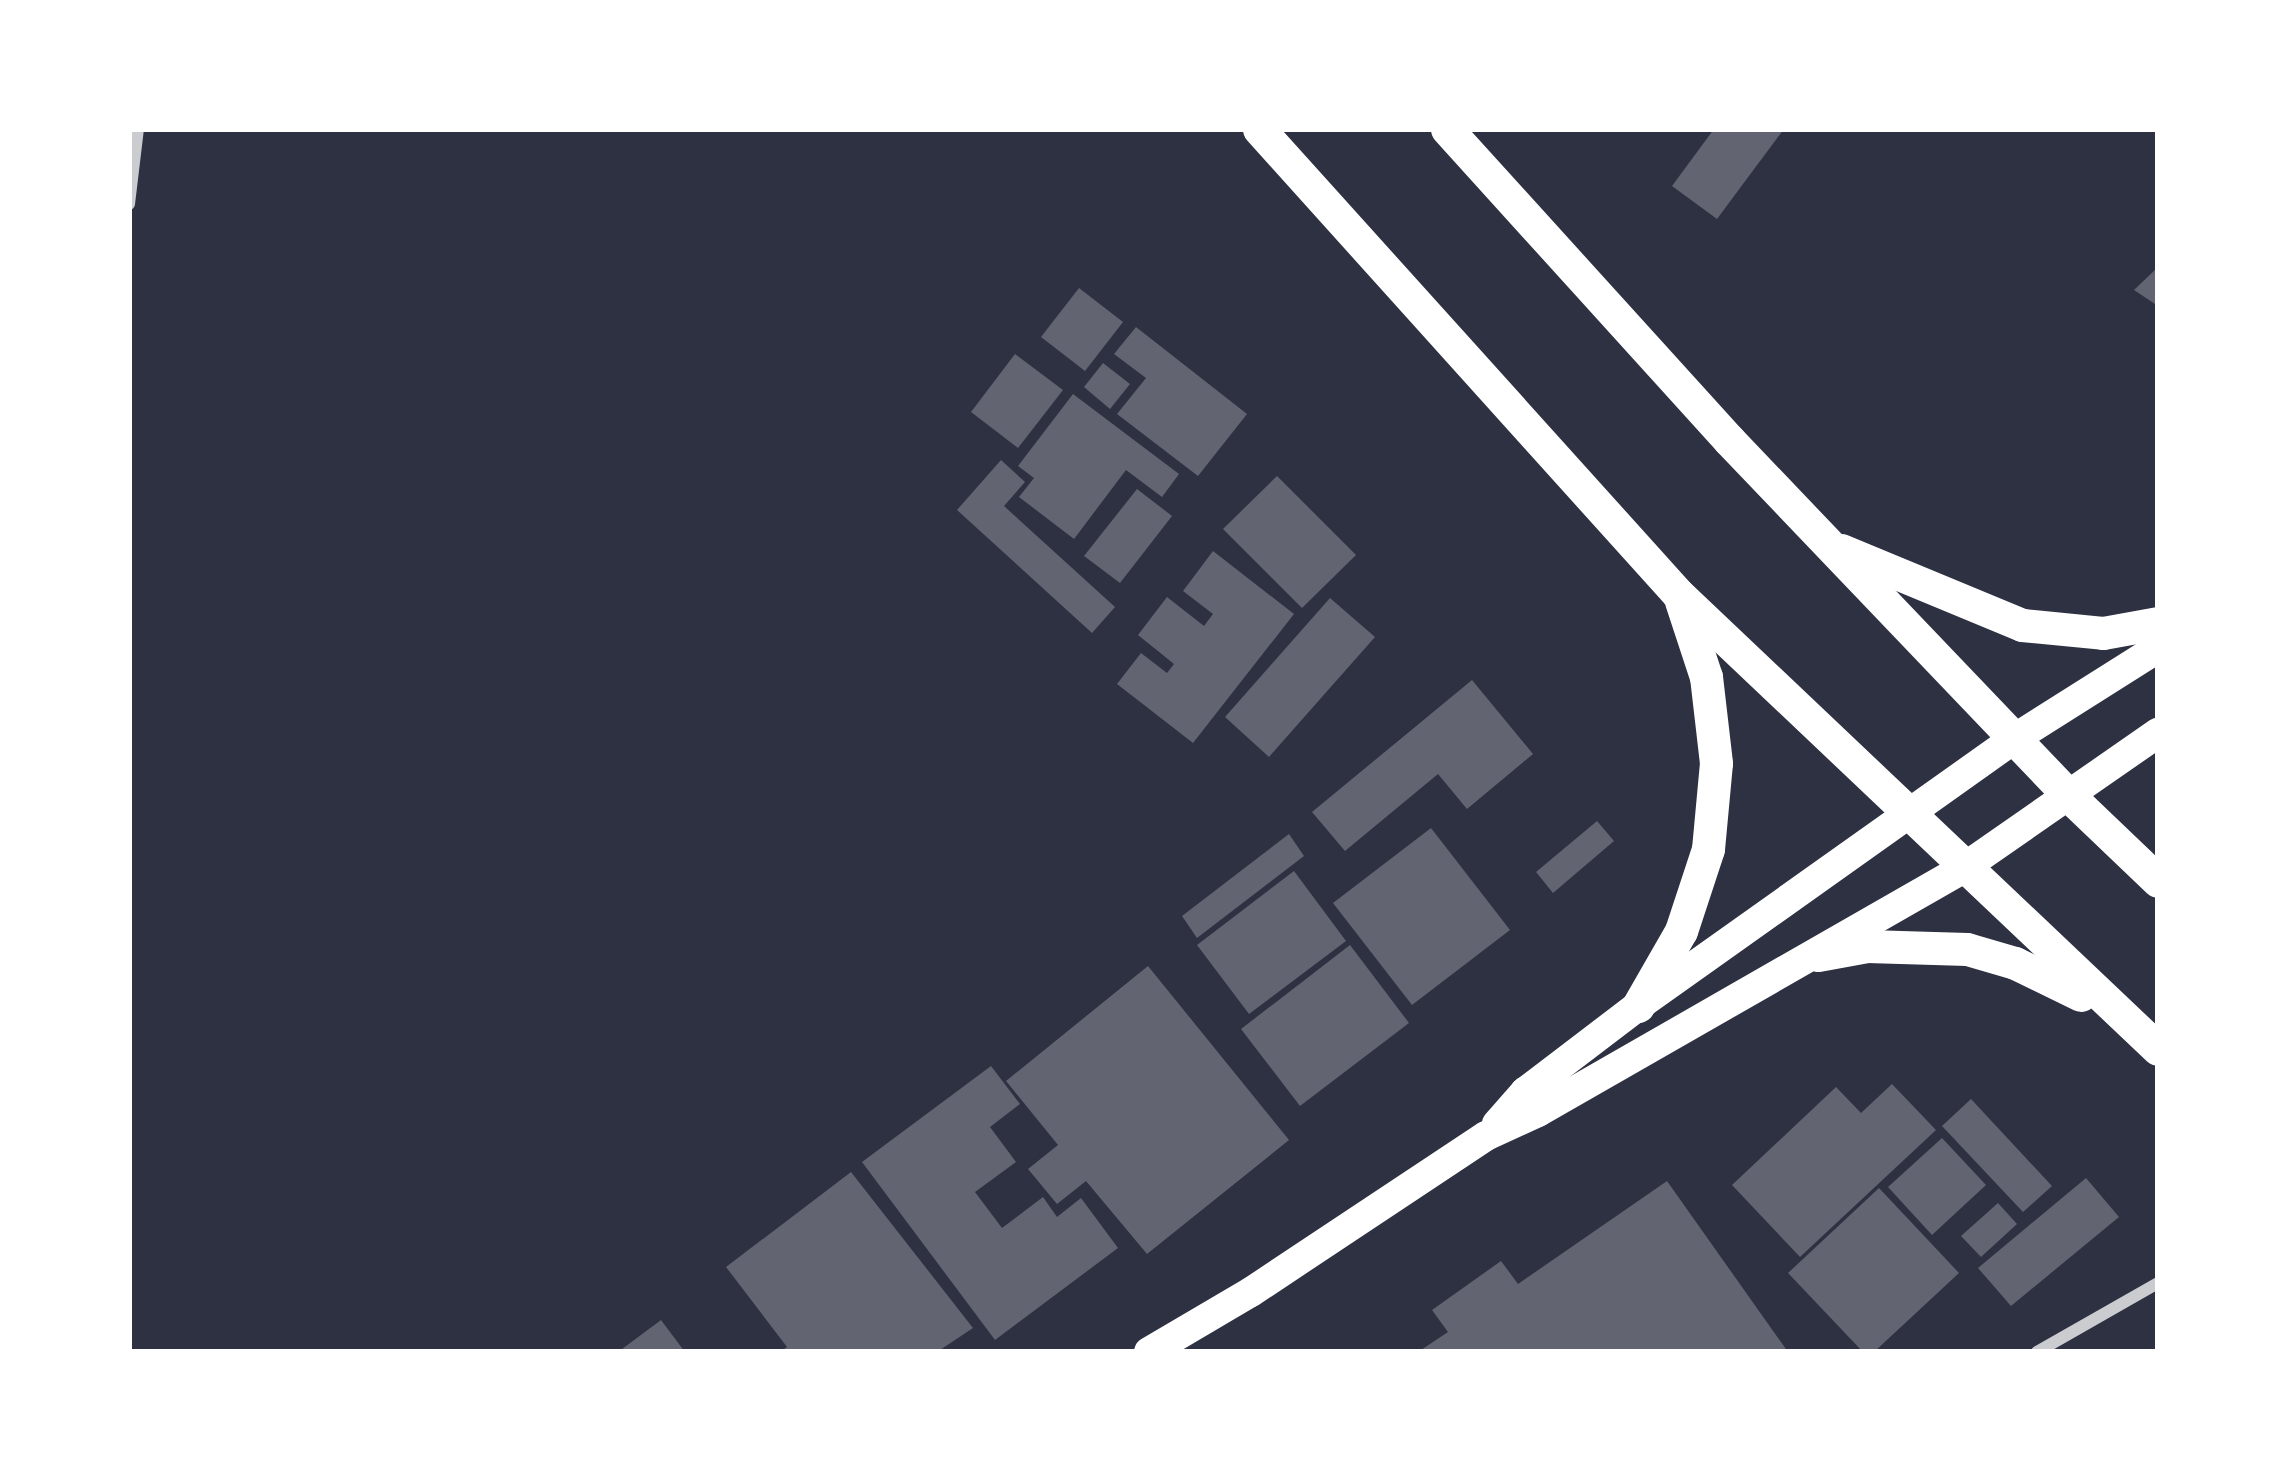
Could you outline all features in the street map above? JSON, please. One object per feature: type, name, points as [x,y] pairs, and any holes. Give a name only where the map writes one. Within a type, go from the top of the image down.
[{"type":"highway","points":[[1259,129],[1678,594],[1962,869],[2158,1049]]},
{"type":"highway","points":[[1447,129],[1828,544],[2066,793],[2158,880]]},
{"type":"highway","points":[[1828,544],[2022,625],[2103,633],[2158,623]]},
{"type":"highway","points":[[1638,1006],[1681,932],[1708,849],[1713,741],[1706,676],[1678,594]]},
{"type":"highway","points":[[1817,955],[1867,946],[1966,949],[2015,963],[2128,1022]]},
{"type":"main road","points":[[1486,1136],[1525,1092],[1638,1006],[2014,739],[2158,648]]},
{"type":"main road","points":[[1149,1352],[1252,1292],[1486,1136],[1817,955],[1962,869],[2158,733]]},
{"type":"street","points":[[129,205],[138,129]]},
{"type":"street","points":[[2037,1352],[2158,1283]]},
{"type":"building","points":[[1714,129],[1784,129],[1717,219],[1672,186]]},
{"type":"building","points":[[2158,267],[2158,306],[2134,290]]},
{"type":"building","points":[[1079,288],[1123,322],[1085,371],[1041,337]]},
{"type":"building","points":[[1136,327],[1247,414],[1198,476],[1117,414],[1146,378],[1114,354]]},
{"type":"building","points":[[1015,354],[1063,390],[1018,448],[971,412]]},
{"type":"building","points":[[1103,363],[1130,384],[1110,409],[1084,387]]},
{"type":"building","points":[[1073,394],[1179,474],[1162,497],[1126,470],[1074,539],[1019,497],[1034,478],[1018,466]]},
{"type":"building","points":[[1001,460],[1025,482],[1004,506],[1115,607],[1092,633],[957,510]]},
{"type":"building","points":[[1277,476],[1356,555],[1302,608],[1223,529]]},
{"type":"building","points":[[1137,489],[1172,516],[1120,583],[1084,556]]},
{"type":"building","points":[[1213,551],[1294,614],[1193,743],[1117,684],[1141,653],[1167,673],[1174,664],[1138,635],[1167,597],[1204,626],[1213,614],[1183,591]]},
{"type":"building","points":[[1330,598],[1375,637],[1269,757],[1225,717]]},
{"type":"building","points":[[1472,680],[1533,754],[1467,809],[1438,774],[1345,851],[1312,812]]},
{"type":"building","points":[[1597,821],[1614,841],[1553,893],[1536,872]]},
{"type":"building","points":[[1431,828],[1510,930],[1412,1005],[1333,903]]},
{"type":"building","points":[[1289,834],[1304,856],[1197,938],[1182,916]]},
{"type":"building","points":[[1294,871],[1346,941],[1249,1014],[1197,945]]},
{"type":"building","points":[[1350,945],[1409,1023],[1300,1106],[1241,1029]]},
{"type":"building","points":[[1148,966],[1289,1140],[1147,1254],[1086,1181],[1057,1204],[1028,1169],[1058,1145],[1006,1081]]},
{"type":"building","points":[[991,1066],[1020,1104],[990,1127],[1016,1162],[975,1192],[1002,1228],[1043,1197],[1057,1217],[1081,1198],[1118,1248],[995,1340],[862,1162]]},
{"type":"building","points":[[1892,1084],[1936,1130],[1800,1257],[1732,1185],[1836,1087],[1861,1113]]},
{"type":"building","points":[[1971,1099],[2052,1186],[2023,1212],[1942,1126]]},
{"type":"building","points":[[1942,1138],[1986,1185],[1932,1235],[1888,1187]]},
{"type":"building","points":[[851,1172],[973,1328],[937,1352],[780,1352],[787,1347],[726,1267]]},
{"type":"building","points":[[2086,1178],[2119,1217],[2011,1306],[1978,1268]]},
{"type":"building","points":[[1667,1181],[1788,1352],[1418,1352],[1448,1332],[1432,1310],[1501,1261],[1518,1284]]},
{"type":"building","points":[[1879,1188],[1959,1273],[1874,1352],[1863,1352],[1788,1273]]},
{"type":"building","points":[[1998,1203],[2017,1224],[1981,1257],[1961,1236]]},
{"type":"building","points":[[661,1320],[685,1352],[618,1352]]}]
